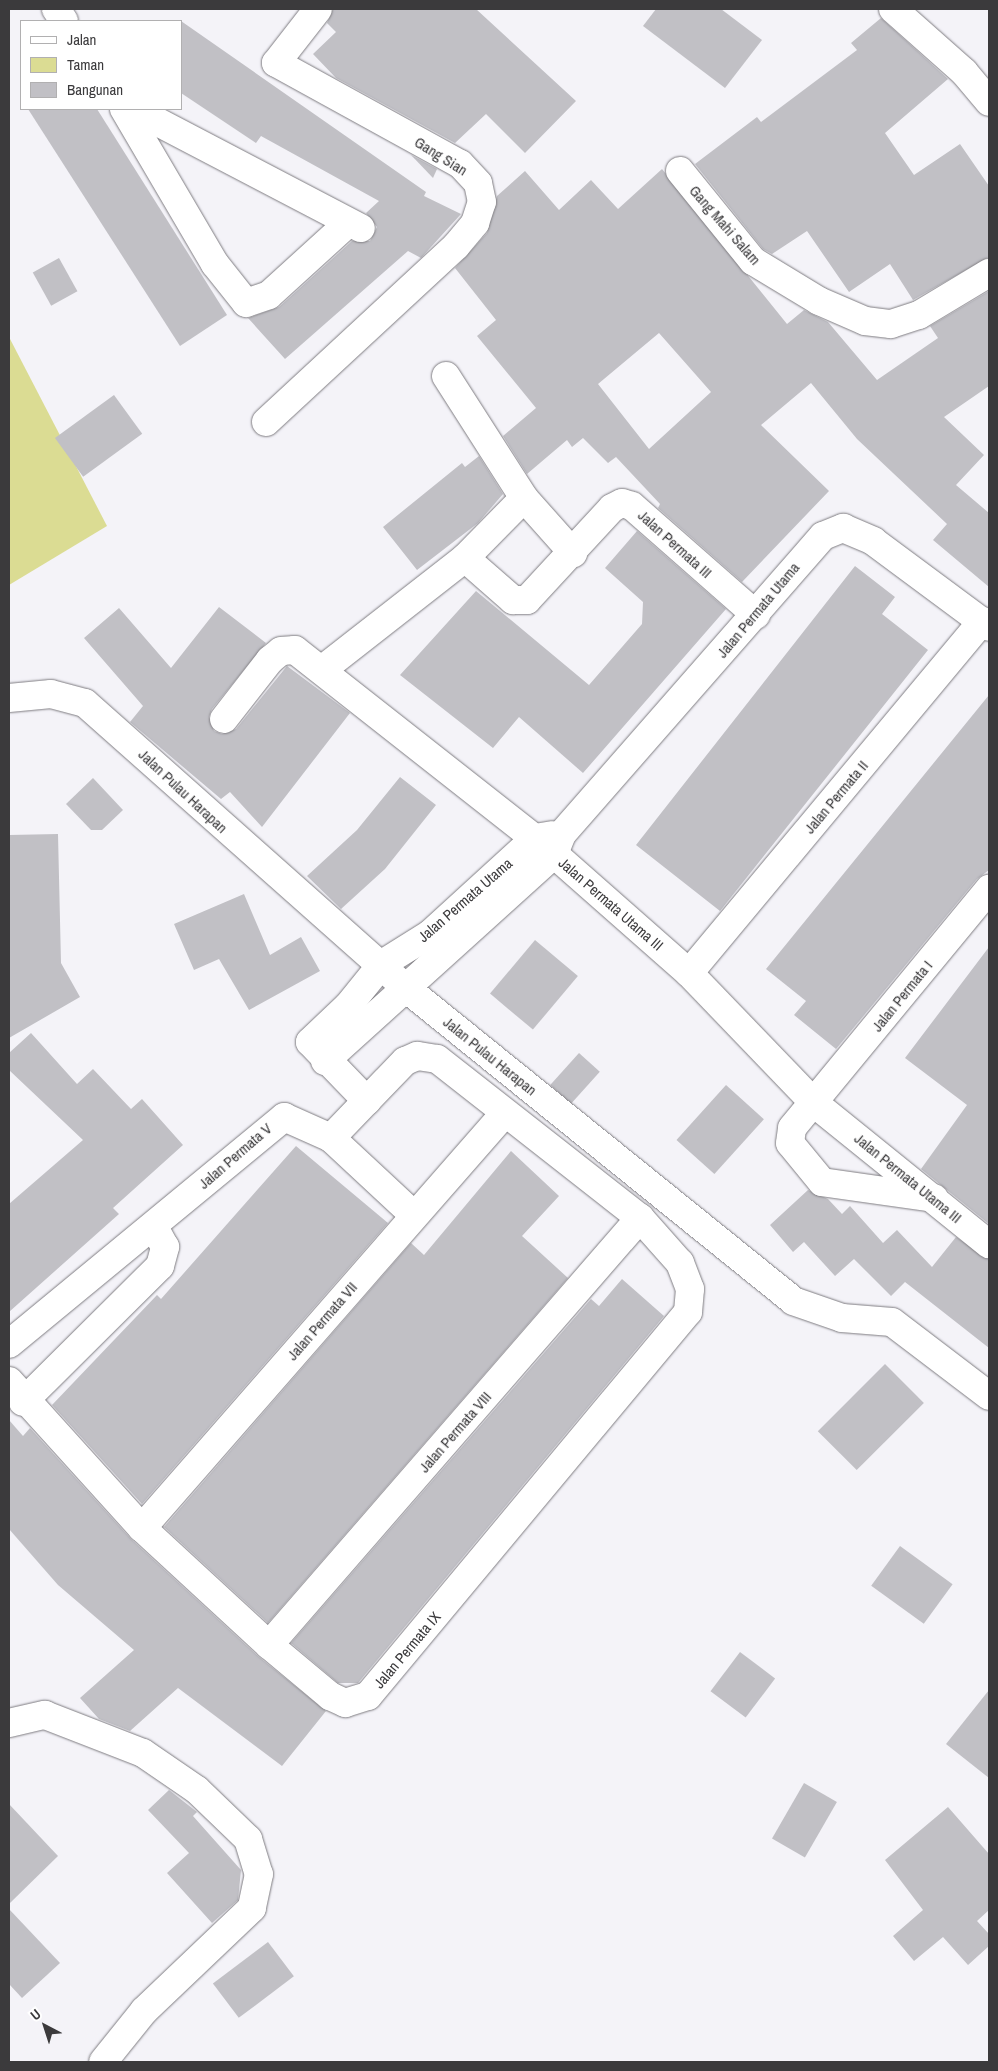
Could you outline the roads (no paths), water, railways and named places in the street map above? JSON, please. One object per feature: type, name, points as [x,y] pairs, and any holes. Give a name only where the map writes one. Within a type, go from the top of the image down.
[{"type":"street","points":[[56,9],[63,20]]},
{"type":"street","name":"Gang Sian","points":[[266,422],[456,246],[475,223],[482,202],[478,183],[460,164],[276,63],[318,9]]},
{"type":"street","points":[[893,9],[964,72],[989,102]]},
{"type":"street","points":[[125,110],[215,264],[246,303],[269,295],[355,225],[135,110]]},
{"type":"street","name":"Gang Mahi Salam","points":[[680,171],[753,261],[819,301],[865,321],[892,324],[919,315],[989,273]]},
{"type":"street","points":[[446,376],[524,498],[573,553]]},
{"type":"street","points":[[323,669],[465,558],[524,498]]},
{"type":"street","name":"Jalan Permata III","points":[[465,558],[520,602],[573,553],[612,508],[622,503],[632,506],[756,615]]},
{"type":"street","name":"Jalan Permata Utama","points":[[317,1052],[407,989],[550,842],[756,615],[808,548],[843,528],[873,541],[986,624]]},
{"type":"street","name":"Jalan Permata II","points":[[690,973],[986,624]]},
{"type":"street","name":"Jalan Permata Utama III","points":[[224,720],[280,651],[295,650],[323,669],[550,842],[690,973],[814,1103],[989,1244]]},
{"type":"street","name":"Jalan Pulau Harapan","points":[[9,698],[50,694],[85,703],[296,894],[382,964],[407,989],[794,1301],[842,1318],[892,1322],[989,1396]]},
{"type":"street","name":"Jalan Permata Utama","points":[[317,1052],[348,1006],[382,964],[430,934],[550,842]]},
{"type":"street","name":"Jalan Permata I","points":[[814,1103],[989,889]]},
{"type":"street","points":[[317,1052],[367,1101],[331,1138]]},
{"type":"street","name":"Jalan Permata IX","points":[[16,1392],[142,1528],[268,1645],[330,1696],[345,1702],[368,1696],[688,1312],[690,1289],[680,1263],[640,1218],[428,1056],[405,1061],[367,1101]]},
{"type":"street","points":[[814,1103],[792,1128],[790,1143],[822,1182],[934,1198]]},
{"type":"street","name":"Jalan Permata VII","points":[[142,1528],[503,1115]]},
{"type":"street","name":"Jalan Permata V","points":[[9,1344],[154,1227],[274,1121],[292,1117],[331,1138],[414,1215]]},
{"type":"street","name":"Jalan Permata VIII","points":[[268,1645],[640,1218]]},
{"type":"street","points":[[16,1392],[160,1266],[165,1247],[154,1227]]},
{"type":"street","points":[[9,1723],[46,1715],[143,1753],[197,1790],[248,1839],[259,1874],[252,1908],[144,2011],[103,2062]]}]
